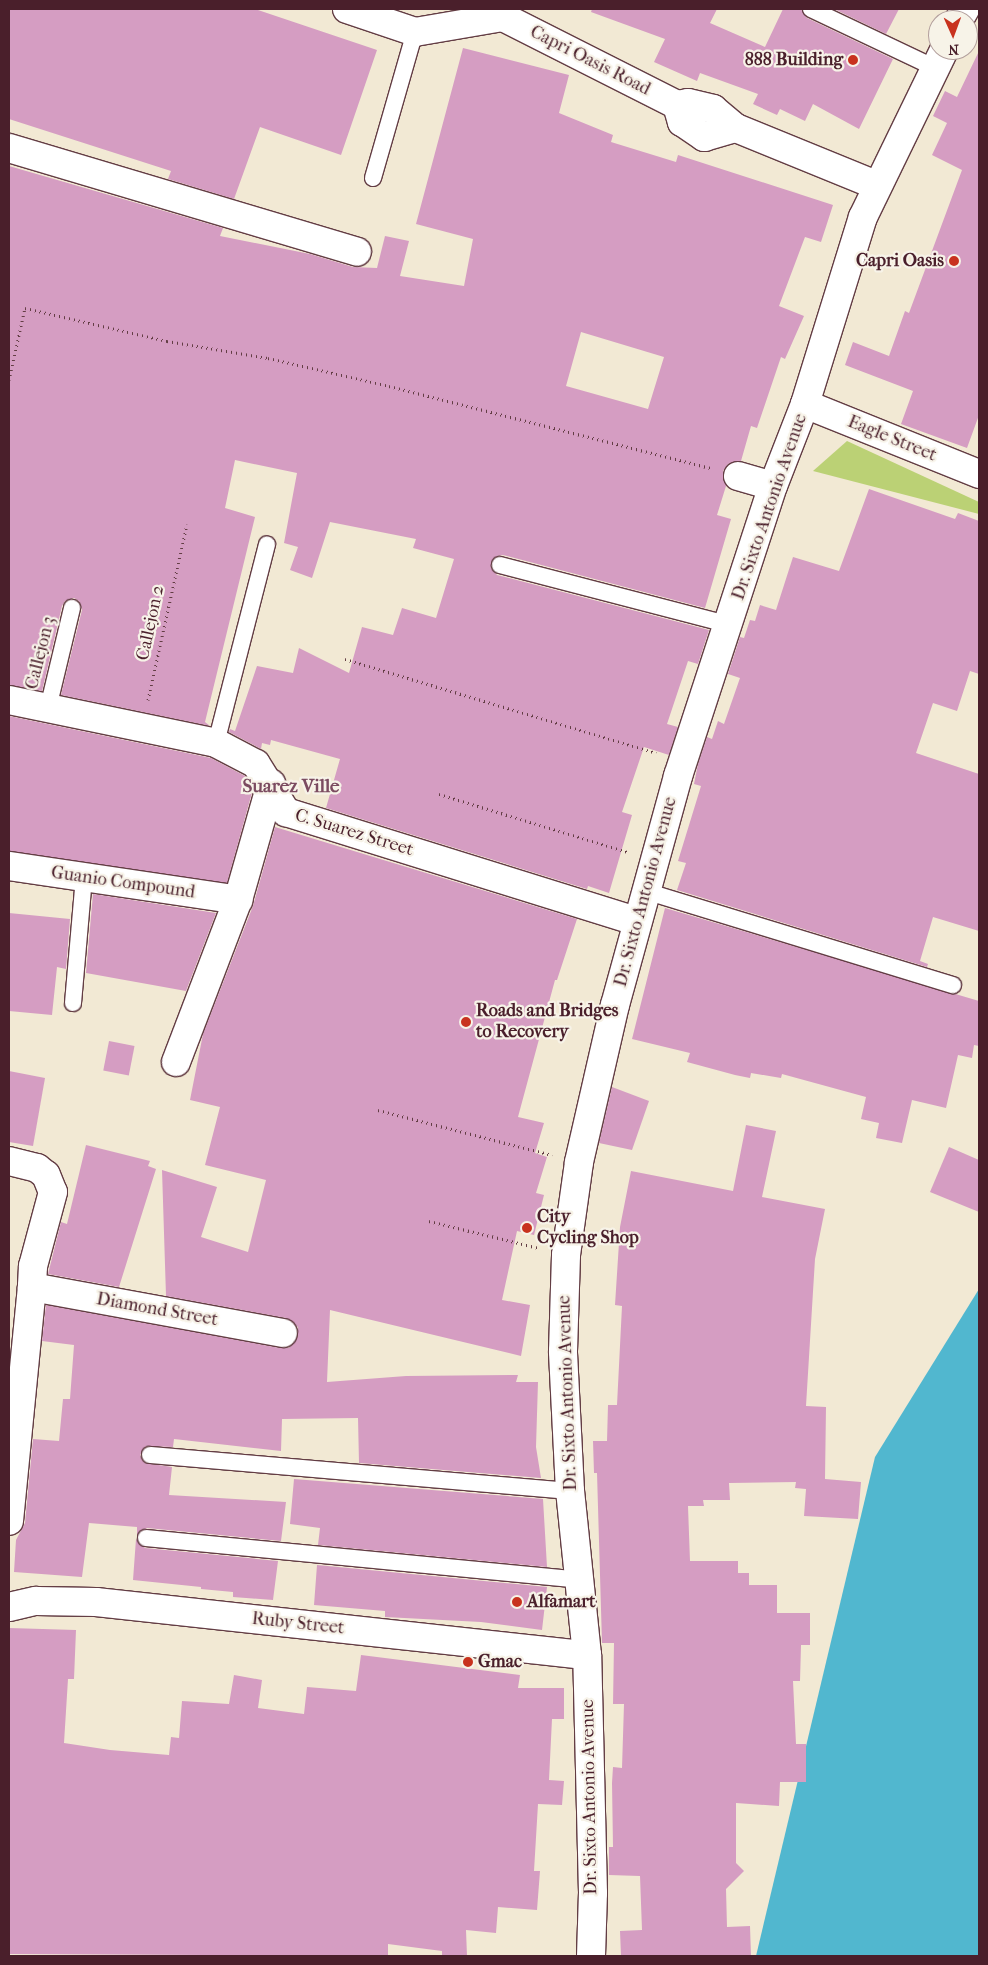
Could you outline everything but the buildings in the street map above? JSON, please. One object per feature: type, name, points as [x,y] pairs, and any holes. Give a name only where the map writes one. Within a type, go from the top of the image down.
[{"type":"street","name":"Capri Oasis Road","points":[[347,9],[415,32],[504,13],[677,105],[682,122],[704,137],[736,128],[878,186]]},
{"type":"street","name":"Dr. Sixto Antonio Avenue","points":[[591,1956],[593,1893],[587,1655],[570,1491],[563,1351],[566,1255],[579,1162],[599,1066],[645,891],[683,762],[730,625],[773,486],[805,404],[863,218],[939,60]]},
{"type":"street","points":[[9,148],[357,252]]},
{"type":"street","name":"Eagle Street","points":[[805,404],[979,474]]},
{"type":"street","points":[[738,476],[773,486]]},
{"type":"street","name":"C. Suarez Street","points":[[9,700],[216,743],[256,764],[271,784],[275,798],[286,812],[637,921]]},
{"type":"street","points":[[176,1062],[238,900],[271,784]]},
{"type":"street","name":"Guanio Compound","points":[[9,866],[238,900]]},
{"type":"street","points":[[9,1162],[37,1168],[46,1174],[51,1184],[52,1202],[33,1266],[32,1287],[15,1392],[9,1521]]},
{"type":"street","name":"Diamond Street","points":[[32,1287],[283,1333]]},
{"type":"street","name":"Ruby Street","points":[[9,1606],[36,1601],[96,1602],[587,1655]]},
{"type":"lane","points":[[811,9],[928,55]]},
{"type":"lane","points":[[374,178],[415,32]]},
{"type":"lane","points":[[216,743],[267,544]]},
{"type":"lane","points":[[500,565],[730,625]]},
{"type":"lane","name":"Callejon 3","points":[[48,708],[72,608]]},
{"type":"lane","points":[[73,1004],[84,878]]},
{"type":"lane","points":[[645,891],[953,985]]},
{"type":"lane","points":[[150,1455],[570,1491]]},
{"type":"lane","points":[[146,1538],[579,1580]]},
{"type":"path","points":[[9,380],[26,308],[167,341],[268,358],[389,386],[738,476]]},
{"type":"path","name":"Callejon 2","points":[[142,727],[187,524]]},
{"type":"path","points":[[345,659],[683,762]]},
{"type":"path","points":[[439,794],[654,860]]},
{"type":"path","points":[[378,1110],[579,1162]]},
{"type":"path","points":[[429,1221],[566,1255]]},
{"type":"green space","points":[[847,441],[979,502],[979,514],[813,471]]},
{"type":"water","points":[[979,1289],[979,1956],[756,1956],[875,1457]]},
{"type":"place","name":"888 Building","points":[[853,60]]},
{"type":"place","name":"Capri Oasis","points":[[954,261]]},
{"type":"place","name":"Roads and Bridges to Recovery","points":[[466,1022]]},
{"type":"place","name":"City Cycling Shop","points":[[527,1228]]},
{"type":"place","name":"Alfamart","points":[[517,1602]]},
{"type":"place","name":"Gmac","points":[[468,1662]]},
{"type":"district","name":"Suarez Ville","points":[[291,787]]}]
